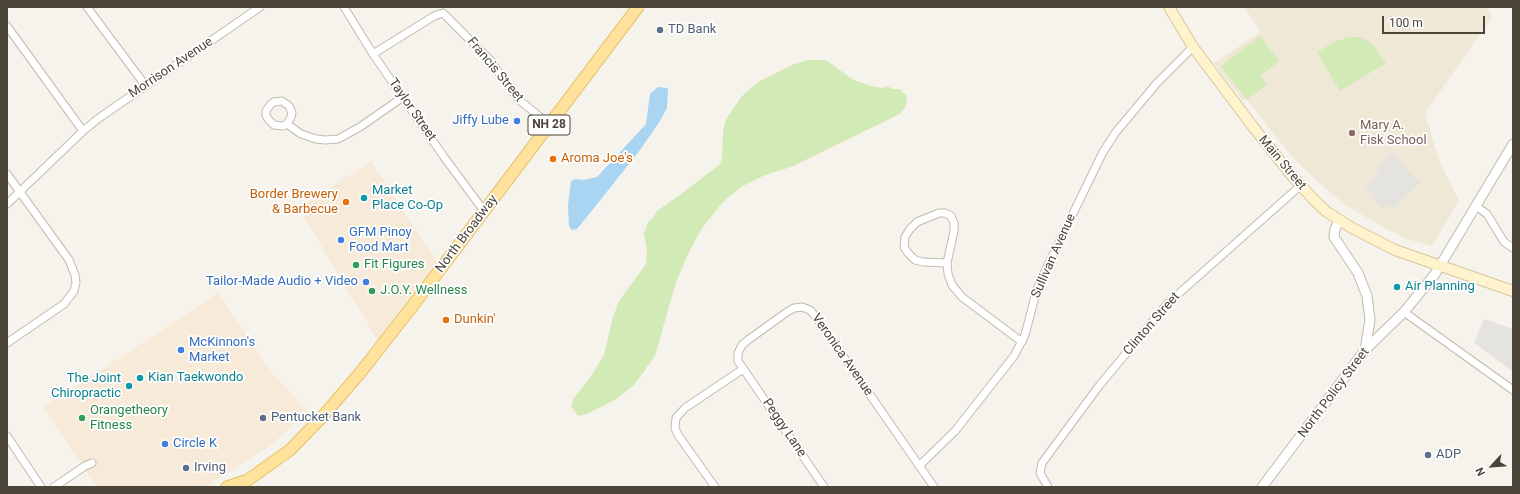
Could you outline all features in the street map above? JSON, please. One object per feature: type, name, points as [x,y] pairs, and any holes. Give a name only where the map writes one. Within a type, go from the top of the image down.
[{"type":"main road","name":"North Broadway","points":[[227,487],[244,485],[290,450],[322,416],[382,346],[638,7]]},
{"type":"main road","name":"Main Street","points":[[1169,7],[1193,47],[1254,128],[1300,186],[1316,202],[1339,220],[1373,240],[1395,250],[1513,291]]},
{"type":"street","points":[[87,7],[145,85]]},
{"type":"street","name":"Taylor Street","points":[[344,7],[373,54],[484,211]]},
{"type":"street","name":"Morrison Avenue","points":[[7,204],[83,131],[145,85],[257,8]]},
{"type":"street","name":"Francis Street","points":[[373,54],[434,16],[443,13],[491,61],[518,99],[550,125]]},
{"type":"street","points":[[7,26],[83,131]]},
{"type":"street","name":"Sullivan Avenue","points":[[919,466],[955,431],[1014,356],[1025,335],[1037,289],[1046,267],[1103,152],[1116,132],[1160,80],[1193,47]]},
{"type":"street","points":[[287,124],[308,137],[326,140],[338,139],[360,127],[403,97]]},
{"type":"street","name":"North Policy Street","points":[[1262,487],[1365,350],[1404,312],[1432,279],[1513,144]]},
{"type":"street","points":[[7,174],[69,260],[75,275],[76,283],[74,291],[64,304],[7,343]]},
{"type":"street","name":"Clinton Street","points":[[1048,487],[1040,472],[1042,463],[1099,386],[1167,304],[1300,186]]},
{"type":"street","points":[[1476,206],[1487,214],[1504,242],[1513,248]]},
{"type":"street","points":[[947,263],[923,262],[915,260],[904,247],[905,237],[917,222],[938,213],[945,213],[951,216],[954,223],[954,231],[947,263],[950,280],[958,293],[1022,342]]},
{"type":"street","points":[[1339,220],[1335,229],[1334,237],[1361,279],[1368,302],[1370,320],[1365,350]]},
{"type":"street","name":"Veronica Avenue","points":[[743,369],[738,361],[738,353],[748,340],[794,308],[802,306],[810,310],[934,487]]},
{"type":"street","points":[[1404,312],[1513,390]]},
{"type":"street","points":[[715,487],[678,434],[675,428],[676,418],[685,408],[743,369]]},
{"type":"street","name":"Peggy Lane","points":[[743,369],[824,487]]},
{"type":"street","points":[[7,436],[39,486]]},
{"type":"street","points":[[54,487],[85,466],[92,463]]},
{"type":"shaded area","name":"Mary A. Fisk School","points":[[1244,7],[1489,7],[1489,12],[1492,17],[1425,113],[1439,160],[1459,201],[1432,246],[1407,239],[1347,206],[1301,166],[1246,99],[1243,101],[1214,63],[1261,32]]},
{"type":"shaded area","points":[[1392,153],[1420,183],[1393,208],[1388,204],[1382,209],[1373,200],[1375,197],[1365,187],[1379,174],[1375,169]]},
{"type":"shaded area","points":[[371,161],[441,268],[381,346],[299,208]]},
{"type":"shaded area","points":[[218,293],[275,377],[307,410],[293,426],[269,446],[205,487],[97,487],[43,408]]},
{"type":"shaded area","points":[[1484,319],[1513,329],[1513,372],[1474,343]]},
{"type":"green space","points":[[1260,36],[1279,61],[1260,76],[1267,85],[1247,100],[1221,66]]},
{"type":"green space","points":[[1350,37],[1359,37],[1367,40],[1373,45],[1386,63],[1340,91],[1317,52],[1336,41]]},
{"type":"green space","points":[[808,60],[826,60],[852,79],[871,86],[883,88],[887,86],[893,89],[900,89],[907,96],[906,106],[900,114],[791,167],[765,175],[741,187],[723,202],[702,228],[689,252],[676,282],[655,356],[634,385],[615,400],[587,414],[578,416],[571,406],[574,398],[590,378],[604,355],[612,320],[619,301],[646,264],[647,251],[644,233],[649,221],[653,218],[657,211],[720,164],[722,158],[723,131],[726,119],[742,96],[758,82],[794,64]]},
{"type":"water","points":[[658,87],[668,88],[667,108],[660,121],[640,150],[594,208],[577,229],[572,230],[569,226],[568,205],[571,181],[575,179],[584,180],[597,177],[646,124],[650,94]]},
{"type":"place","name":"TD Bank","points":[[660,30]]},
{"type":"place","name":"Jiffy Lube","points":[[517,121]]},
{"type":"place","name":"Mary A. Fisk School","points":[[1352,133]]},
{"type":"place","name":"Aroma Joe's","points":[[553,159]]},
{"type":"place","name":"Market Place Co-Op","points":[[364,198]]},
{"type":"place","name":"Border Brewery & Barbecue","points":[[346,202]]},
{"type":"place","name":"GFM Pinoy Food Mart","points":[[341,240]]},
{"type":"place","name":"Fit Figures","points":[[356,265]]},
{"type":"place","name":"Tailor-Made Audio + Video","points":[[366,282]]},
{"type":"place","name":"Air Planning","points":[[1397,287]]},
{"type":"place","name":"J.O.Y. Wellness","points":[[372,291]]},
{"type":"place","name":"Dunkin'","points":[[446,320]]},
{"type":"place","name":"McKinnon's Market","points":[[181,350]]},
{"type":"place","name":"Kian Taekwondo","points":[[140,378]]},
{"type":"place","name":"The Joint Chiropractic","points":[[129,386]]},
{"type":"place","name":"Orangetheory Fitness","points":[[82,418]]},
{"type":"place","name":"Pentucket Bank","points":[[263,418]]},
{"type":"place","name":"Circle K","points":[[165,444]]},
{"type":"place","name":"ADP","points":[[1428,455]]},
{"type":"place","name":"Irving","points":[[186,468]]}]
